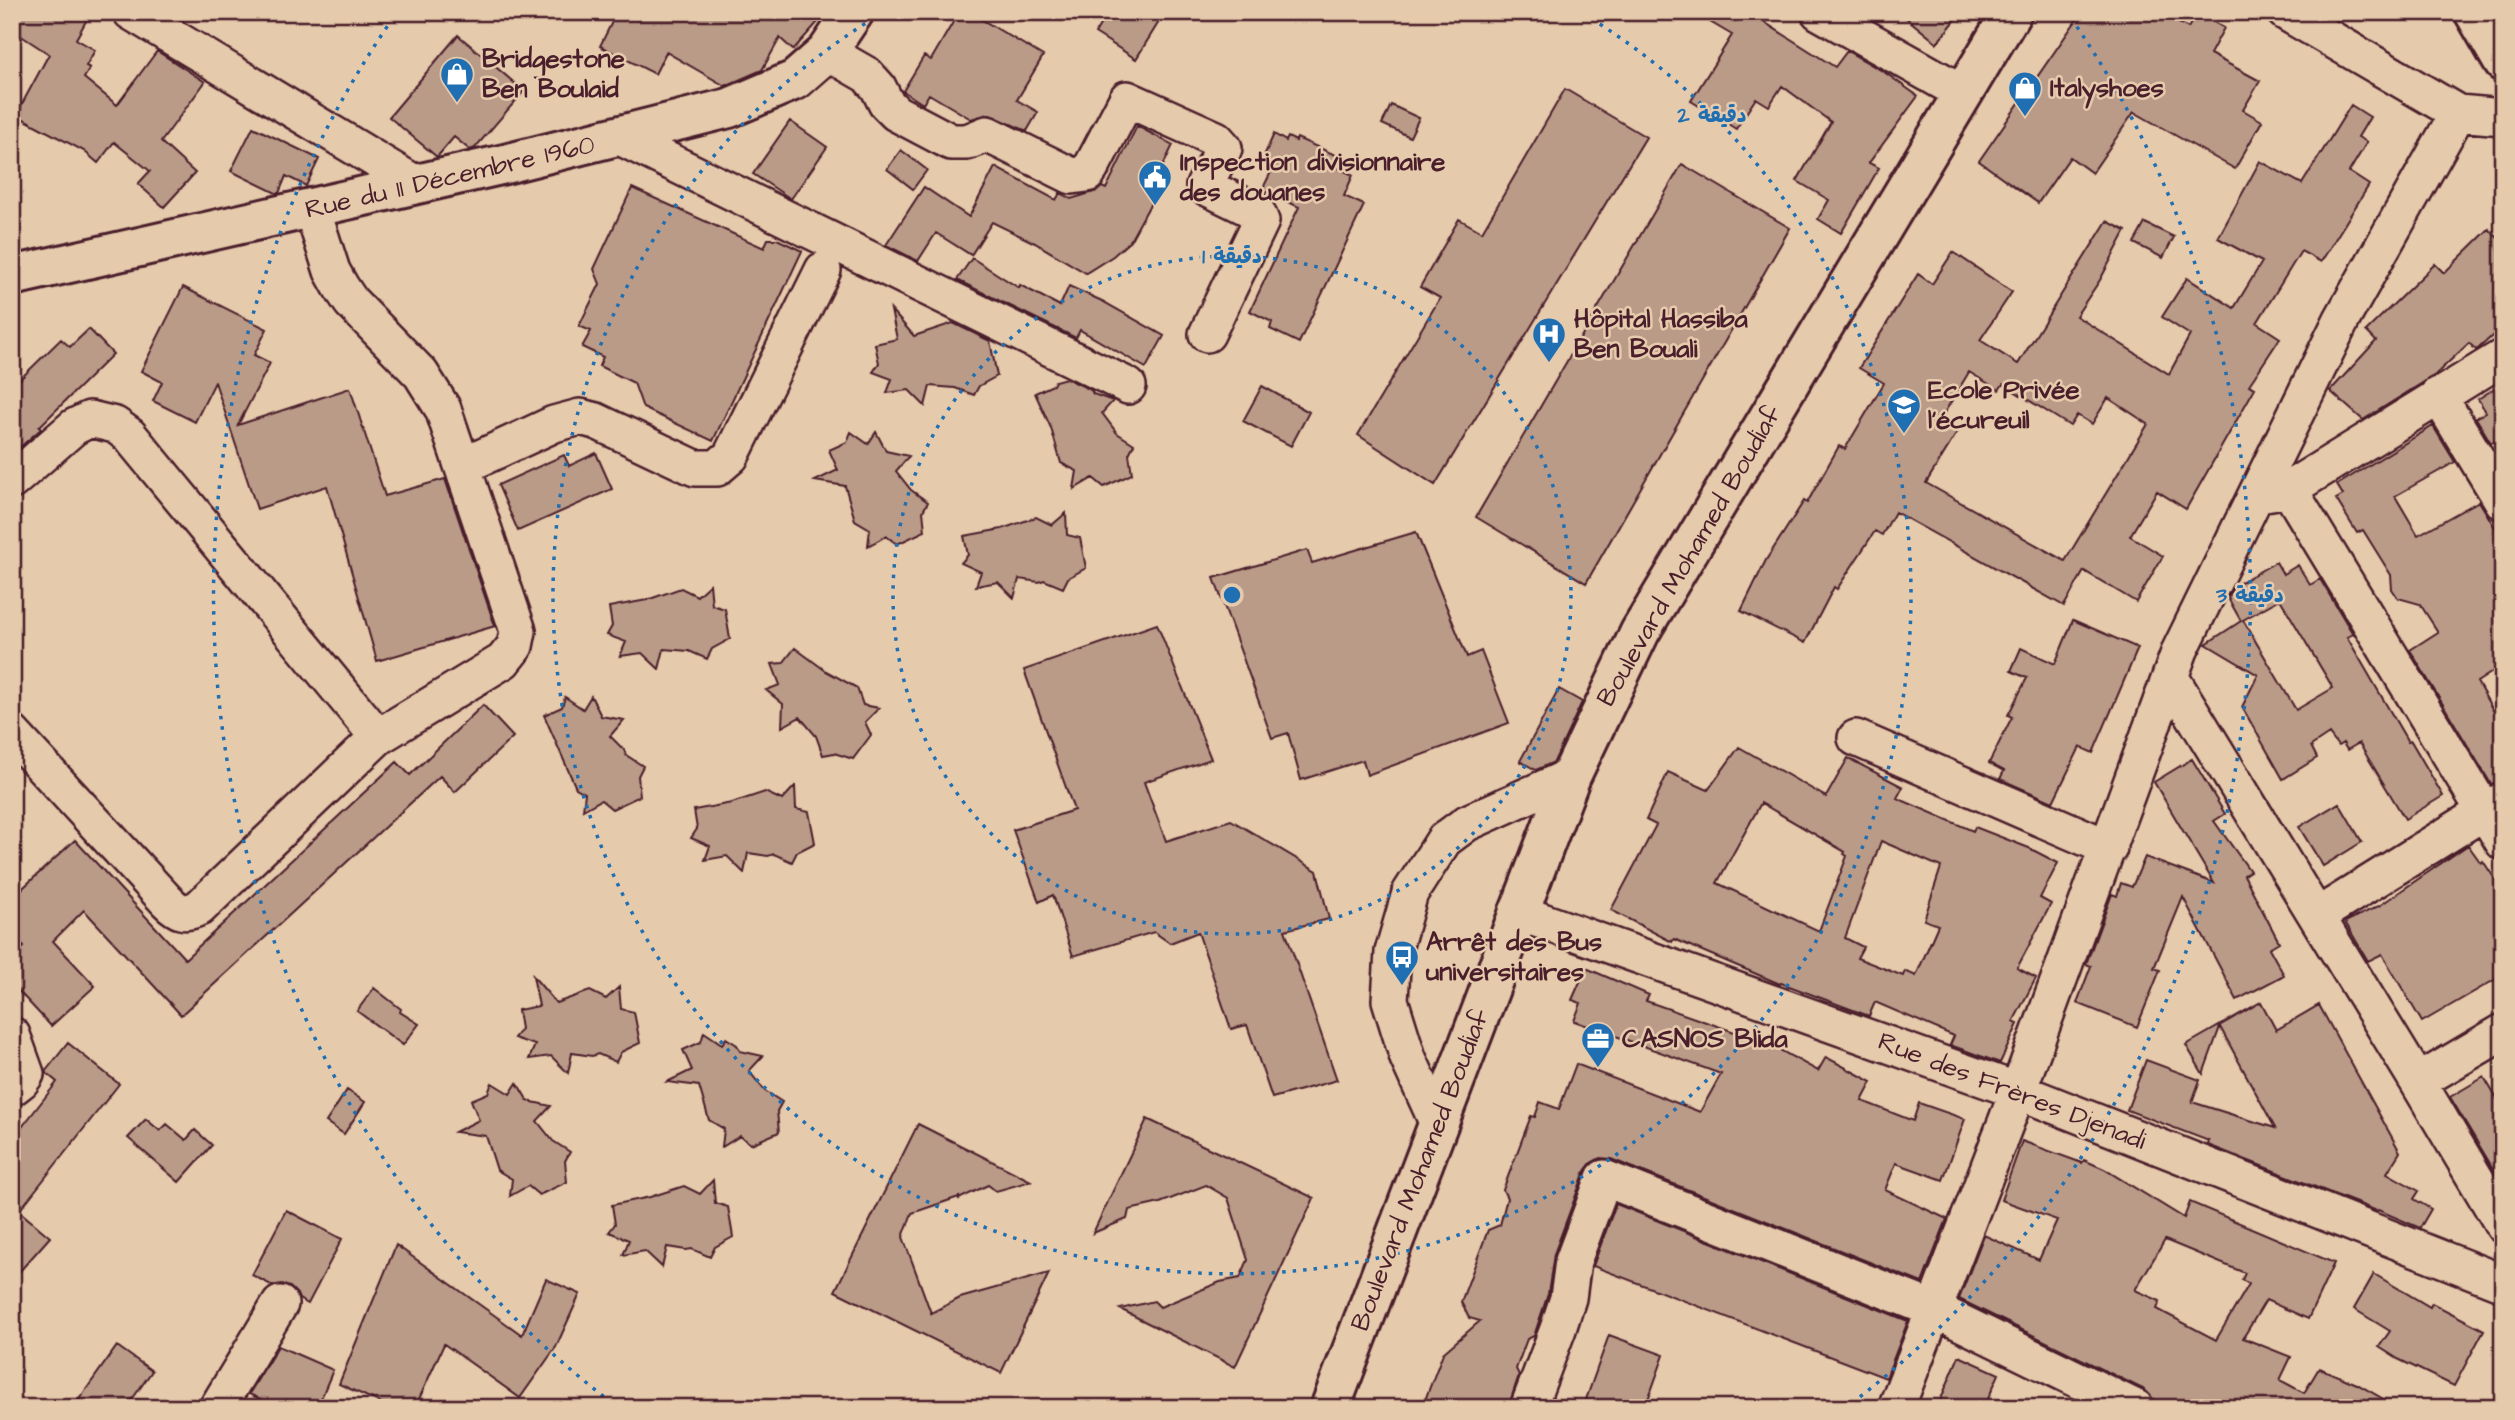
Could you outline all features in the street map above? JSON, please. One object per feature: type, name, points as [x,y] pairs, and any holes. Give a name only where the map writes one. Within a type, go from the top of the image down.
[{"type":"main road","name":"Rue du 11 Décembre 1960","points":[[12,276],[312,209],[729,108],[795,80],[827,52],[854,12]]},
{"type":"main road","name":"Boulevard Mohamed Boudiaf","points":[[1330,1408],[1571,776],[1640,632],[2012,12]]},
{"type":"main road","points":[[2474,12],[2503,62]]},
{"type":"street","points":[[131,12],[416,184]]},
{"type":"street","points":[[1819,12],[1963,93]]},
{"type":"street","points":[[2285,12],[2458,113],[2503,117]]},
{"type":"street","points":[[827,52],[867,75],[896,113],[951,142],[967,142],[987,134],[1072,176],[1087,174],[1127,99],[1216,139],[1224,148],[1204,186],[1257,212],[1261,220],[1207,334]]},
{"type":"street","points":[[1896,1408],[2018,1091],[2180,650],[2273,491],[2342,319],[2458,113]]},
{"type":"street","points":[[620,136],[1128,386]]},
{"type":"street","points":[[12,733],[167,901],[177,911],[187,913],[199,908],[378,737],[503,662],[515,646],[517,631],[443,409],[421,374],[351,302],[341,287],[332,271],[312,209]]},
{"type":"street","points":[[463,466],[554,424],[580,417],[596,421],[695,468],[718,468],[731,456],[823,270]]},
{"type":"street","points":[[2273,491],[2503,357]]},
{"type":"street","points":[[2438,396],[2503,502]]},
{"type":"street","points":[[12,481],[74,427],[90,419],[115,425],[129,435],[378,737]]},
{"type":"street","points":[[2273,491],[2494,806],[2503,842]]},
{"type":"street","points":[[2171,678],[2503,1225]]},
{"type":"street","points":[[1856,738],[2109,848]]},
{"type":"street","points":[[1438,1124],[1408,1058],[1390,1000],[1393,952],[1410,893],[1444,840],[1467,822],[1571,776]]},
{"type":"street","points":[[2317,916],[2494,806]]},
{"type":"street","name":"Rue des Frères Djenadi","points":[[1517,912],[2018,1091],[2503,1283]]},
{"type":"street","points":[[2418,1082],[2503,1032]]},
{"type":"street","points":[[12,1035],[26,1074],[12,1088]]},
{"type":"street","points":[[1528,1408],[1558,1329],[1568,1298],[1573,1261],[1604,1178],[1935,1310],[2136,1408]]},
{"type":"street","points":[[217,1408],[280,1304]]},
{"type":"building","points":[[12,12],[91,12],[76,39],[95,50],[86,66],[90,68],[84,78],[117,105],[157,51],[205,82],[161,142],[195,173],[164,207],[138,184],[150,171],[114,142],[98,163],[84,151],[16,115],[49,54],[12,30]]},
{"type":"building","points":[[617,12],[827,12],[793,50],[780,38],[762,70],[725,86],[666,52],[655,74],[600,46]]},
{"type":"building","points":[[959,12],[969,12],[1043,56],[1017,100],[1038,112],[1027,131],[988,114],[971,119],[929,94],[923,104],[903,91],[924,56],[931,60]]},
{"type":"building","points":[[1108,12],[1165,12],[1136,59],[1095,33]]},
{"type":"building","points":[[1693,12],[1748,12],[1835,67],[1847,51],[1918,96],[1869,163],[1879,168],[1841,233],[1818,219],[1829,200],[1797,181],[1831,122],[1782,86],[1769,106],[1756,98],[1736,129],[1691,101],[1732,35]]},
{"type":"building","points":[[1899,12],[1962,12],[1937,43]]},
{"type":"building","points":[[2082,12],[2159,12],[2188,28],[2197,13],[2224,28],[2210,54],[2260,81],[2243,110],[2262,121],[2235,169],[2134,112],[2092,173],[2070,157],[2038,203],[1979,161]]},
{"type":"building","name":"Bridgestone Ben Boulaid","points":[[458,35],[524,91],[475,148],[470,150],[454,137],[437,157],[389,117]]},
{"type":"building","points":[[1565,89],[1646,137],[1435,485],[1358,435],[1440,298],[1420,287],[1459,219],[1482,232]]},
{"type":"building","points":[[1391,105],[1419,118],[1410,137],[1382,124]]},
{"type":"building","points":[[2351,105],[2370,117],[2358,137],[2367,142],[2349,172],[2369,185],[2321,262],[2301,251],[2257,323],[2280,338],[2249,385],[2255,388],[2186,509],[2157,491],[2130,536],[2163,556],[2136,602],[2084,571],[2064,606],[1895,512],[1882,535],[1875,531],[1837,589],[1834,587],[1805,643],[1741,611],[1766,560],[1804,501],[1807,503],[1839,446],[1845,449],[1884,383],[1859,368],[1918,274],[1932,284],[1953,252],[2012,292],[1980,340],[2018,364],[2107,221],[2126,231],[2100,280],[2076,316],[2169,374],[2190,335],[2162,317],[2187,278],[2234,308],[2262,262],[2218,238],[2260,161],[2302,184]],"holes":[[[1969,372],[1999,390],[2003,384],[2070,426],[2077,415],[2092,424],[2108,398],[2148,424],[2065,561],[1926,483],[1958,431],[1940,420]]]},
{"type":"building","points":[[790,121],[827,147],[791,199],[753,174]]},
{"type":"building","points":[[1137,126],[1173,145],[1158,176],[1164,179],[1130,241],[1113,256],[1086,273],[992,222],[971,255],[936,233],[918,261],[886,245],[924,187],[969,217],[995,167],[1056,200],[1060,193],[1071,199],[1102,187],[1106,189]]},
{"type":"building","points":[[253,127],[319,159],[306,186],[286,176],[279,193],[276,193],[231,171]]},
{"type":"building","points":[[1274,134],[1286,141],[1288,137],[1296,141],[1297,138],[1340,157],[1336,167],[1353,175],[1344,196],[1364,205],[1299,343],[1270,329],[1272,322],[1250,311],[1299,207],[1262,190],[1275,164],[1263,158]]},
{"type":"building","points":[[901,150],[927,170],[913,189],[887,169]]},
{"type":"building","points":[[1682,164],[1790,228],[1586,583],[1476,517]]},
{"type":"building","points":[[632,188],[764,248],[768,239],[777,239],[802,251],[713,441],[643,408],[634,383],[599,366],[603,357],[582,347],[591,331],[579,326],[600,284],[594,269]]},
{"type":"building","points":[[2145,223],[2174,237],[2163,258],[2134,243]]},
{"type":"building","points":[[2489,229],[2503,243],[2503,326],[2479,348],[2476,350],[2469,343],[2435,375],[2363,420],[2330,391],[2376,341],[2366,331],[2435,264],[2444,273]]},
{"type":"building","points":[[972,258],[1019,288],[1020,285],[1060,306],[1069,286],[1164,336],[1146,368],[1080,330],[1076,338],[957,280]]},
{"type":"building","points":[[183,287],[267,329],[254,355],[270,363],[238,425],[350,388],[385,496],[445,479],[495,626],[377,661],[327,486],[257,509],[215,382],[195,422],[153,401],[162,382],[141,371]]},
{"type":"building","points":[[891,310],[914,336],[953,323],[990,341],[997,376],[979,386],[974,395],[955,388],[930,386],[925,406],[909,390],[887,393],[892,379],[873,372],[879,363],[875,344],[897,339]]},
{"type":"building","points":[[89,329],[113,354],[39,427],[41,429],[12,454],[12,387],[61,339],[70,347]]},
{"type":"building","points":[[1066,378],[1091,390],[1093,394],[1113,401],[1102,413],[1117,433],[1134,444],[1129,454],[1132,474],[1104,487],[1093,478],[1074,489],[1077,471],[1061,463],[1051,428],[1035,393]]},
{"type":"building","points":[[2503,383],[2503,441],[2500,437],[2491,443],[2476,418],[2486,412],[2478,399]]},
{"type":"building","points":[[1262,386],[1309,412],[1291,446],[1243,421]]},
{"type":"building","points":[[2433,426],[2455,462],[2395,496],[2418,535],[2479,501],[2503,541],[2503,665],[2477,682],[2503,728],[2503,780],[2491,784],[2410,650],[2438,632],[2420,604],[2398,598],[2392,589],[2391,575],[2363,530],[2357,533],[2336,499],[2343,495],[2337,485]]},
{"type":"building","points":[[851,432],[868,444],[876,432],[886,451],[909,456],[896,471],[911,490],[928,502],[923,511],[925,531],[897,544],[886,536],[868,546],[870,529],[855,520],[845,486],[815,481],[838,470],[829,450],[847,442]]},
{"type":"building","points":[[596,453],[612,489],[518,531],[498,485],[564,455],[569,466]]},
{"type":"building","points":[[1066,513],[1067,535],[1080,538],[1086,568],[1068,578],[1063,588],[1044,580],[1039,582],[1019,579],[1014,598],[998,582],[976,586],[981,572],[961,563],[968,555],[964,536],[1002,529],[1036,517],[1052,525]]},
{"type":"building","points":[[1416,532],[1467,657],[1481,651],[1509,723],[1367,775],[1363,760],[1301,780],[1288,733],[1272,738],[1214,578],[1307,550],[1312,563]]},
{"type":"building","points":[[2276,562],[2283,574],[2298,565],[2310,585],[2320,579],[2353,634],[2347,637],[2443,796],[2405,819],[2359,743],[2347,750],[2343,743],[2338,746],[2329,734],[2311,746],[2317,758],[2283,779],[2242,707],[2258,675],[2206,644],[2241,621],[2228,598],[2234,586]],"holes":[[[2280,599],[2333,688],[2296,710],[2243,620]]]},
{"type":"building","points":[[710,584],[712,605],[725,609],[730,639],[712,649],[707,659],[689,651],[664,649],[659,669],[642,653],[620,656],[626,642],[607,635],[612,626],[609,607],[647,600],[681,588],[697,596]]},
{"type":"building","points":[[2073,620],[2138,648],[2093,753],[2080,747],[2053,802],[2000,779],[2004,771],[1989,763],[2012,717],[2008,715],[2027,678],[2011,671],[2021,648],[2055,664]]},
{"type":"building","points":[[1157,624],[1211,759],[1144,782],[1166,841],[1231,820],[1317,871],[1329,919],[1285,930],[1337,1080],[1272,1098],[1247,1025],[1231,1029],[1198,932],[1170,943],[1154,932],[1073,956],[1053,895],[1039,902],[1013,830],[1074,810],[1024,670]]},
{"type":"building","points":[[795,648],[826,671],[857,688],[863,705],[879,708],[865,722],[871,735],[853,759],[834,753],[823,755],[816,736],[800,717],[782,727],[783,704],[766,690],[780,685],[772,664],[783,663]]},
{"type":"building","points":[[1559,689],[1582,702],[1554,762],[1536,770],[1520,761]]},
{"type":"building","points":[[591,696],[601,716],[624,720],[610,736],[626,755],[643,766],[638,776],[640,796],[612,809],[601,800],[583,810],[585,793],[576,788],[544,715],[562,707],[565,697],[583,709]]},
{"type":"building","points":[[483,705],[513,737],[455,792],[440,776],[181,1015],[84,910],[53,941],[95,986],[51,1026],[12,984],[12,958],[24,947],[12,934],[12,898],[75,840],[185,959],[397,762],[410,775]]},
{"type":"building","points":[[1739,747],[1826,797],[1848,758],[1903,787],[1897,798],[1973,831],[1975,827],[2029,848],[2058,863],[2040,898],[2051,904],[2017,968],[2036,978],[2013,1022],[2018,1024],[2000,1063],[1950,1045],[1954,1036],[1875,1002],[1869,1016],[1780,984],[1674,939],[1672,942],[1611,910],[1656,825],[1646,820],[1668,772],[1708,790]],"holes":[[[1761,803],[1845,852],[1847,856],[1819,931],[1717,883]],[[1881,841],[1941,867],[1924,920],[1938,925],[1916,976],[1905,971],[1903,976],[1857,958],[1863,947],[1845,938]]]},
{"type":"building","points":[[2192,759],[2225,814],[2214,821],[2250,871],[2244,875],[2279,942],[2269,948],[2284,975],[2237,1000],[2183,897],[2154,968],[2160,970],[2137,1027],[2077,1003],[2091,966],[2086,964],[2112,894],[2117,896],[2121,883],[2132,887],[2145,857],[2214,883],[2154,782]]},
{"type":"building","points":[[795,786],[796,809],[809,812],[815,843],[797,852],[792,862],[774,854],[768,856],[748,853],[744,873],[727,856],[705,860],[710,846],[691,838],[697,829],[694,810],[732,803],[765,792],[782,800]]},
{"type":"building","points":[[2339,803],[2362,842],[2323,866],[2299,827]]},
{"type":"building","points":[[2468,845],[2481,863],[2483,861],[2503,891],[2503,975],[2422,1022],[2382,954],[2368,961],[2345,922],[2379,906]]},
{"type":"building","points":[[1586,968],[1649,995],[1646,1001],[1743,1035],[1745,1031],[1818,1071],[1826,1057],[1872,1082],[1862,1101],[1913,1121],[1919,1103],[1965,1119],[1943,1180],[1896,1163],[1885,1190],[1947,1219],[1922,1283],[1611,1159],[1600,1158],[1591,1163],[1585,1171],[1554,1254],[1548,1294],[1534,1336],[1527,1339],[1516,1369],[1519,1375],[1508,1408],[1422,1408],[1443,1353],[1480,1321],[1469,1318],[1461,1302],[1488,1230],[1500,1225],[1507,1198],[1503,1190],[1531,1116],[1535,1117],[1540,1102],[1559,1109],[1576,1064],[1700,1112],[1721,1074],[1574,1021],[1581,1003],[1572,1000]]},
{"type":"building","points":[[533,976],[556,1003],[590,991],[606,999],[619,987],[621,1009],[634,1012],[640,1043],[621,1052],[616,1062],[598,1054],[592,1056],[572,1053],[568,1073],[551,1056],[529,1059],[535,1045],[514,1038],[521,1029],[518,1010],[539,1006]]},
{"type":"building","points":[[374,988],[401,1009],[400,1012],[419,1024],[403,1045],[357,1011]]},
{"type":"building","points":[[2261,1002],[2276,1030],[2319,1005],[2400,1152],[2387,1173],[2419,1191],[2414,1199],[2431,1209],[2420,1228],[2208,1145],[2209,1141],[2127,1110],[2146,1060],[2200,1080],[2192,1102],[2275,1128],[2220,1027],[2203,1074],[2186,1045]]},
{"type":"building","points":[[704,1032],[722,1044],[726,1038],[737,1045],[740,1051],[763,1056],[749,1071],[765,1091],[782,1102],[777,1111],[779,1132],[751,1144],[740,1136],[722,1147],[724,1129],[709,1120],[699,1086],[667,1082],[692,1070],[683,1050],[701,1042]]},
{"type":"building","points":[[68,1043],[119,1084],[19,1211],[50,1237],[12,1280],[12,1140],[57,1082],[45,1072]]},
{"type":"building","points":[[2484,1077],[2503,1109],[2503,1185],[2450,1097]]},
{"type":"building","points":[[492,1083],[510,1094],[517,1083],[528,1101],[551,1106],[537,1121],[553,1141],[570,1152],[565,1161],[567,1182],[539,1195],[528,1186],[510,1196],[512,1179],[497,1170],[486,1136],[455,1132],[479,1120],[471,1100],[488,1093]]},
{"type":"building","points":[[347,1090],[365,1102],[344,1134],[326,1122]]},
{"type":"building","points":[[146,1119],[160,1131],[167,1124],[186,1140],[195,1130],[212,1145],[179,1182],[128,1138]]},
{"type":"building","points":[[1147,1119],[1314,1198],[1235,1367],[1120,1309],[1154,1301],[1160,1307],[1220,1282],[1240,1278],[1248,1260],[1228,1198],[1206,1185],[1160,1203],[1129,1210],[1127,1219],[1093,1233]]},
{"type":"building","points":[[918,1124],[1031,1181],[996,1191],[988,1185],[959,1199],[912,1213],[903,1237],[931,1313],[960,1298],[1049,1273],[1001,1373],[835,1291]]},
{"type":"building","points":[[2022,1141],[2104,1169],[2184,1218],[2190,1202],[2334,1263],[2308,1319],[2266,1300],[2243,1338],[2291,1357],[2280,1380],[2304,1393],[2319,1368],[2357,1384],[2399,1408],[2169,1408],[2154,1400],[2145,1390],[1959,1299],[1984,1235],[2039,1260],[2057,1220],[2001,1200]],"holes":[[[2165,1240],[2245,1273],[2242,1280],[2249,1284],[2216,1340],[2157,1309],[2160,1301],[2135,1290]]]},
{"type":"building","points":[[713,1180],[715,1203],[728,1207],[733,1237],[715,1247],[710,1257],[692,1249],[667,1247],[662,1267],[645,1251],[623,1255],[629,1240],[609,1232],[615,1224],[612,1205],[684,1186],[700,1194]]},
{"type":"building","points":[[1616,1204],[1908,1321],[1886,1378],[1593,1266]]},
{"type":"building","points":[[286,1210],[342,1239],[308,1304],[299,1299],[290,1287],[281,1284],[273,1286],[252,1275]]},
{"type":"building","points":[[396,1245],[522,1335],[546,1279],[580,1294],[556,1347],[520,1398],[444,1344],[415,1408],[392,1408],[339,1384]]},
{"type":"building","points":[[2374,1274],[2430,1307],[2432,1303],[2484,1330],[2454,1386],[2379,1347],[2390,1331],[2354,1309]]},
{"type":"building","points":[[1609,1335],[1664,1355],[1645,1408],[1583,1408]]},
{"type":"building","points":[[117,1346],[152,1371],[126,1408],[73,1408]]},
{"type":"building","points":[[278,1346],[333,1370],[317,1408],[281,1408],[249,1394]]},
{"type":"building","points":[[1959,1356],[1999,1374],[1984,1408],[1937,1408]]},
{"type":"place","name":"Bridgestone Ben Boulaid","points":[[457,104]]},
{"type":"place","name":"Italyshoes","points":[[2025,118]]},
{"type":"place","name":"Inspection divisionnaire des douanes","points":[[1155,207]]},
{"type":"place","name":"Hôpital Hassiba Ben Bouali","points":[[1549,364]]},
{"type":"place","name":"Ecole Privée l'écureuil","points":[[1904,435]]},
{"type":"place","name":"Arrêt des Bus universitaires","points":[[1402,987]]},
{"type":"place","name":"CASNOS Blida","points":[[1598,1069]]}]
